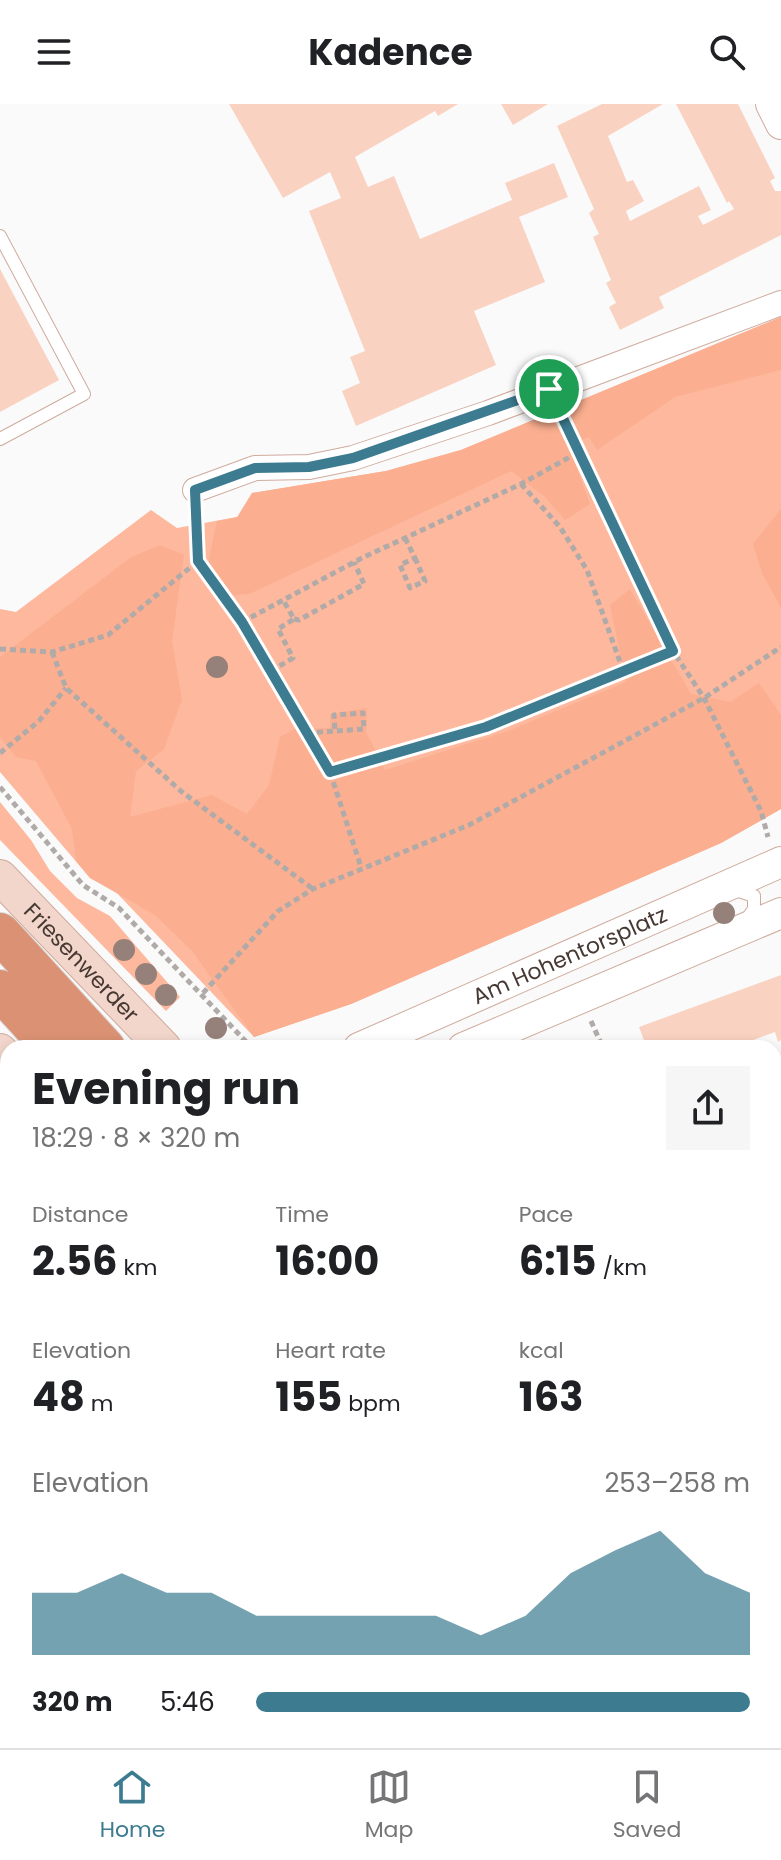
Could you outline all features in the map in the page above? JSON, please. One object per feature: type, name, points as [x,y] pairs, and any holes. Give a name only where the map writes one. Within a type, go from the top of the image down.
[{"type":"highway","points":[[0,933],[98,1040]]},
{"type":"highway","points":[[0,990],[46,1040]]},
{"type":"main road","name":"Friesenwerder","points":[[0,877],[156,1040]]},
{"type":"street","points":[[771,104],[781,124]]},
{"type":"street","points":[[195,490],[255,468],[309,467],[353,458],[781,303]]},
{"type":"street","name":"Am Hohentorsplatz","points":[[377,1040],[778,864]]},
{"type":"street","name":"Am Hohentorsplatz","points":[[481,1040],[781,913]]},
{"type":"street","points":[[547,1010],[545,987],[570,956]]},
{"type":"lane","points":[[0,236],[84,394],[0,439]]},
{"type":"lane","points":[[715,891],[732,888],[754,896],[754,909],[732,934]]},
{"type":"path","points":[[549,389],[673,651],[704,698],[761,811],[778,864]]},
{"type":"path","points":[[242,622],[354,562],[521,484],[579,452]]},
{"type":"path","points":[[521,484],[560,527],[587,570],[624,673]]},
{"type":"path","points":[[195,490],[198,561],[242,622],[330,772],[361,867]]},
{"type":"path","points":[[405,538],[415,558],[425,581],[410,588],[400,565],[415,558]]},
{"type":"path","points":[[0,649],[52,652],[108,635],[198,561]]},
{"type":"path","points":[[271,671],[293,658],[278,629],[364,584],[354,562]]},
{"type":"path","points":[[283,600],[294,619]]},
{"type":"path","points":[[203,993],[278,911],[313,889],[469,825],[704,698],[781,647]]},
{"type":"path","points":[[330,772],[486,727],[673,651]]},
{"type":"path","points":[[52,652],[66,688],[182,792],[313,889]]},
{"type":"path","points":[[0,753],[39,721],[66,688]]},
{"type":"path","points":[[307,733],[335,732],[364,729],[363,713],[334,715],[335,732]]},
{"type":"path","points":[[0,787],[83,885],[119,908],[245,1040]]},
{"type":"shaded area","points":[[781,317],[781,809],[721,843],[351,1004],[254,1037],[113,889],[90,878],[0,772],[0,609],[16,612],[151,510],[177,528],[237,517],[252,493],[386,471],[461,450]]},
{"type":"shaded area","points":[[781,317],[781,370],[675,397],[597,450],[589,437],[569,446],[590,504],[565,520],[544,496],[511,471],[249,594],[233,595],[208,564],[217,521],[238,517],[252,493],[386,471],[461,450]]},
{"type":"shaded area","points":[[781,509],[781,608],[762,573],[753,544]]},
{"type":"shaded area","points":[[160,545],[184,555],[172,641],[182,700],[164,749],[136,771],[130,817],[212,795],[247,814],[269,785],[280,737],[294,729],[330,728],[330,714],[367,708],[366,732],[385,770],[508,731],[626,682],[610,605],[630,589],[691,694],[730,702],[759,683],[781,715],[781,809],[721,843],[351,1004],[254,1037],[192,951],[155,915],[90,878],[76,861],[72,829],[36,761],[16,757],[0,737],[0,657],[130,558]]},
{"type":"shaded area","points":[[0,802],[31,840],[50,871],[77,898],[110,916],[180,997],[166,1011],[0,840]]},
{"type":"building","points":[[229,104],[458,104],[438,116],[435,111],[355,157],[368,187],[394,176],[420,239],[512,200],[505,183],[554,163],[568,197],[519,217],[545,282],[474,311],[496,365],[356,426],[342,391],[360,383],[350,357],[365,351],[309,211],[341,198],[330,172],[283,198]]},
{"type":"building","points":[[501,104],[548,104],[513,125]]},
{"type":"building","points":[[602,104],[663,104],[608,136],[627,182],[633,180],[644,201],[626,211],[630,221],[699,186],[711,210],[698,216],[703,225],[734,209],[729,201],[727,203],[676,104],[738,104],[775,178],[770,181],[775,191],[781,191],[781,235],[659,297],[664,308],[620,330],[609,307],[616,303],[606,283],[611,280],[593,237],[599,234],[589,213],[594,209],[557,126]]},
{"type":"building","points":[[0,269],[59,380],[0,412]]},
{"type":"building","points":[[781,975],[781,1040],[777,1040],[775,1032],[754,1040],[644,1040],[639,1027]]},
{"type":"route","points":[[549,389],[673,651],[486,727],[330,772],[242,622],[198,561],[195,490],[255,468],[309,467],[353,458],[549,389]]}]
